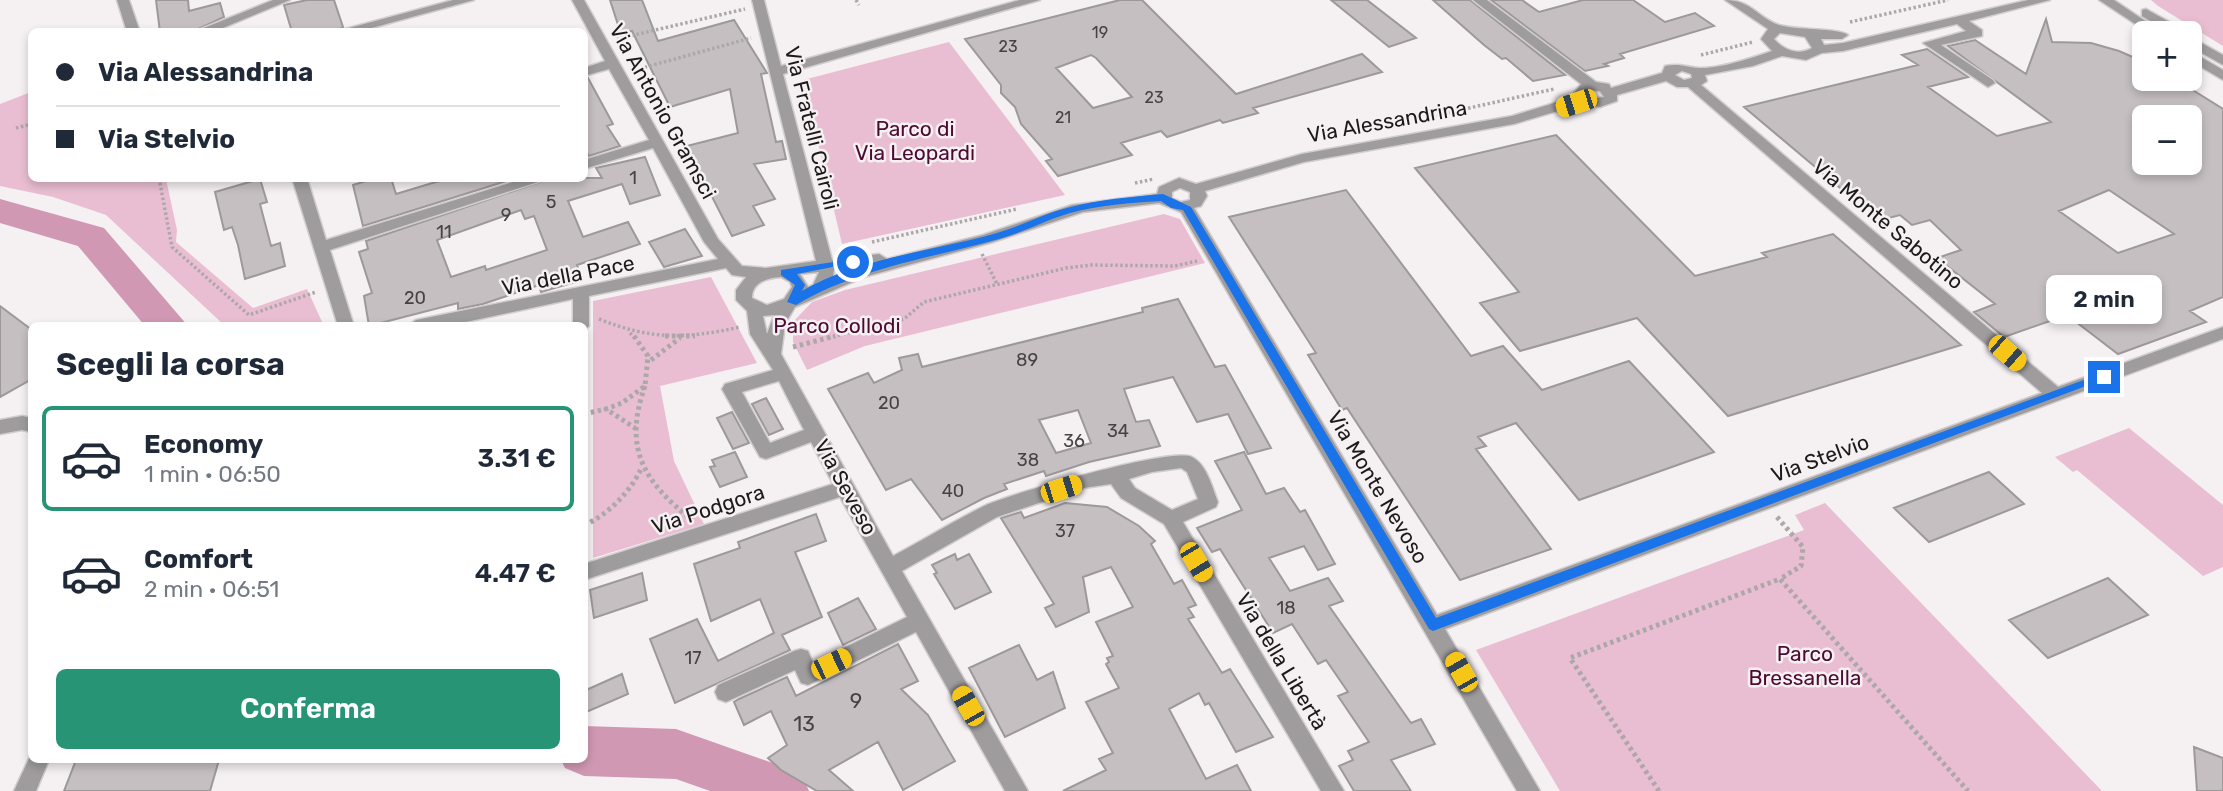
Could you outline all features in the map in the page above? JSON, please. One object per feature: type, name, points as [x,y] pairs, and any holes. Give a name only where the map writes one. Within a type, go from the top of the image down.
[{"type":"street","points":[[123,0],[133,28]]},
{"type":"street","points":[[211,28],[284,0]]},
{"type":"street","points":[[360,28],[468,0]]},
{"type":"street","name":"Via Antonio Gramsci","points":[[578,0],[655,144],[712,242],[712,252],[723,263],[742,294]]},
{"type":"street","points":[[776,72],[1034,0]]},
{"type":"street","points":[[1479,0],[1588,92]]},
{"type":"street","points":[[1731,0],[1777,29]]},
{"type":"street","points":[[1782,52],[1767,39],[1771,32],[1777,29],[1793,29],[1810,35],[1848,34],[1999,0]]},
{"type":"street","points":[[1810,35],[1818,42],[1819,49],[1843,47],[2044,0]]},
{"type":"street","points":[[2105,0],[2138,21]]},
{"type":"street","points":[[2128,0],[2160,21]]},
{"type":"street","name":"Via Fratelli Cairoli","points":[[759,3],[825,265]]},
{"type":"street","points":[[248,14],[252,28]]},
{"type":"street","points":[[1959,20],[1978,33],[1930,43],[1988,83]]},
{"type":"street","points":[[2202,48],[2223,61]]},
{"type":"street","name":"Via Alessandrina","points":[[1196,189],[1302,158],[1514,120],[1588,92],[1606,102],[1612,98],[1611,92],[1668,76],[1670,69],[1678,66],[1695,78],[1782,52],[1806,56],[1819,49]]},
{"type":"street","points":[[2202,62],[2223,76]]},
{"type":"street","points":[[588,71],[611,64]]},
{"type":"street","name":"Via Monte Sabotino","points":[[1695,78],[2056,395]]},
{"type":"street","points":[[588,165],[655,144]]},
{"type":"street","points":[[300,182],[345,322]]},
{"type":"street","points":[[321,247],[530,182]]},
{"type":"street","points":[[766,273],[749,281],[742,294],[755,317],[791,303],[820,286],[908,257],[976,242],[1069,211],[1111,202],[1163,198],[1174,206],[1186,207],[1199,200],[1196,189],[1186,184],[1173,184],[1164,190],[1163,198]]},
{"type":"street","name":"Via Monte Nevoso","points":[[1186,207],[1529,791]]},
{"type":"street","points":[[723,263],[745,274],[785,272],[825,265],[908,257]]},
{"type":"street","name":"Via della Pace","points":[[453,322],[490,318],[581,294],[723,263]]},
{"type":"street","points":[[820,286],[825,279],[825,265]]},
{"type":"street","points":[[773,354],[777,324],[800,285],[792,275],[785,272]]},
{"type":"street","points":[[581,294],[581,322]]},
{"type":"street","name":"Via Seveso","points":[[755,317],[763,345],[773,354],[844,487],[1017,791]]},
{"type":"street","name":"Via Stelvio","points":[[1433,625],[2223,333]]},
{"type":"street","points":[[783,373],[731,389],[765,452],[815,433]]},
{"type":"street","points":[[0,427],[28,424]]},
{"type":"street","points":[[891,567],[991,511],[1084,481],[1116,476],[1152,465],[1184,461],[1194,467],[1209,502],[1171,519]]},
{"type":"street","name":"Via della Libertà","points":[[1116,476],[1128,493],[1171,519],[1332,791]]},
{"type":"street","name":"Via Podgora","points":[[588,571],[844,487]]},
{"type":"street","points":[[726,692],[801,658],[808,676],[919,620]]},
{"type":"street","points":[[25,791],[37,763]]},
{"type":"path","points":[[856,0],[859,5]]},
{"type":"path","name":"Via Antonio Gramsci","points":[[617,39],[759,3]]},
{"type":"path","points":[[634,70],[767,34]]},
{"type":"path","points":[[16,128],[28,125]]},
{"type":"path","points":[[160,182],[172,247],[249,315],[333,286]]},
{"type":"path","points":[[976,242],[998,284]]},
{"type":"path","points":[[777,324],[787,322],[787,339],[792,348],[817,344],[904,319],[924,302],[1066,268],[1091,265],[1175,266],[1217,256]]},
{"type":"path","points":[[651,360],[680,338],[755,317]]},
{"type":"path","points":[[584,322],[595,318],[630,332],[680,338]]},
{"type":"path","points":[[630,332],[644,346],[651,360],[645,386],[636,405],[634,447],[642,468],[682,512],[695,522],[702,535]]},
{"type":"path","points":[[588,413],[622,403],[645,386]]},
{"type":"path","points":[[606,409],[635,428]]},
{"type":"path","points":[[588,523],[597,520],[609,507],[626,497],[642,468]]},
{"type":"path","points":[[1659,791],[1570,658],[1780,579],[1801,566],[1803,547],[1764,503]]},
{"type":"path","points":[[1780,579],[1968,791]]},
{"type":"green space","points":[[2151,0],[2223,0],[2223,46],[2202,33],[2202,21],[2182,21]]},
{"type":"green space","name":"Parco di Via Leopardi","points":[[949,42],[1065,195],[842,244],[803,80]]},
{"type":"green space","points":[[28,93],[28,182],[167,182],[177,230],[176,242],[253,308],[307,289],[322,322],[221,322],[106,215],[53,197],[0,186],[0,104]]},
{"type":"green space","name":"Parco Collodi","points":[[1164,214],[1180,219],[1205,263],[865,346],[807,370],[793,342],[793,322],[812,302],[845,290]]},
{"type":"green space","points":[[711,277],[757,363],[660,386],[674,461],[704,524],[593,558],[593,301]]},
{"type":"green space","points":[[2129,428],[2223,505],[2223,567],[2203,576],[2077,470],[2073,472],[2055,457]]},
{"type":"green space","name":"Parco Bressanella","points":[[1825,503],[2102,791],[1560,791],[1476,650],[1804,530],[1795,515]]},
{"type":"building","points":[[156,0],[188,0],[189,11],[220,3],[224,17],[201,28],[160,28]]},
{"type":"building","points":[[307,0],[334,0],[343,27],[291,28],[284,5]]},
{"type":"building","points":[[610,0],[642,0],[658,41],[734,20],[767,73],[761,74],[776,142],[782,141],[786,159],[754,164],[775,199],[753,206],[764,225],[732,236],[700,173],[696,173],[687,146],[738,133],[730,89],[670,107],[632,31],[621,34]]},
{"type":"building","points":[[1120,0],[1142,0],[1236,94],[1362,54],[1382,72],[1253,108],[1258,113],[1223,123],[1220,120],[1167,137],[1161,131],[1121,143],[1132,155],[1058,176],[1046,161],[1052,159],[1021,124],[1015,107],[1001,93],[1001,85],[965,39]],"holes":[[[1091,55],[1132,97],[1093,108],[1056,68]]]},
{"type":"building","points":[[1331,0],[1367,0],[1416,38],[1389,47]]},
{"type":"building","points":[[1433,0],[1470,0],[1565,75],[1533,81],[1506,58],[1502,59],[1484,45]]},
{"type":"building","points":[[1491,0],[1522,0],[1539,12],[1583,0],[1633,0],[1665,22],[1695,13],[1714,26],[1620,54],[1624,58],[1604,64],[1608,66],[1585,71]]},
{"type":"building","points":[[2046,19],[2052,42],[2091,43],[2132,57],[2132,91],[2194,91],[2223,109],[2223,297],[2190,311],[2206,322],[2118,354],[2067,315],[2004,337],[1974,312],[1995,304],[1937,258],[1961,250],[1930,220],[1912,225],[1900,215],[1885,219],[1852,192],[1846,193],[1744,107],[1918,65],[1902,55],[1927,49],[1968,77],[1928,87],[1997,136],[2051,122],[1948,46],[1975,40],[2026,74]],"holes":[[[2109,190],[2174,234],[2118,253],[2059,211]]]},
{"type":"building","points":[[588,78],[613,124],[607,126],[620,146],[589,156]]},
{"type":"building","points":[[1556,135],[1695,276],[1767,257],[1762,253],[1833,234],[1961,345],[1728,416],[1637,318],[1520,351],[1480,303],[1519,292],[1415,168]]},
{"type":"building","points":[[645,157],[660,195],[630,204],[622,184],[568,201],[583,237],[628,222],[640,244],[577,265],[582,280],[541,292],[539,285],[483,304],[458,309],[458,303],[384,322],[368,322],[364,296],[372,293],[359,252],[368,249],[366,241],[540,182],[588,182],[588,178],[602,178],[596,168]],"holes":[[[521,210],[525,219],[534,216],[547,250],[486,270],[485,266],[451,277],[437,240]]]},
{"type":"building","points":[[250,182],[261,182],[267,202],[260,204],[271,246],[280,243],[285,266],[245,279],[232,227],[224,230],[215,192]]},
{"type":"building","points":[[363,182],[392,182],[396,194],[436,182],[503,182],[363,226],[353,185]]},
{"type":"building","points":[[1346,190],[1471,356],[1503,346],[1542,390],[1629,361],[1714,452],[1579,500],[1516,423],[1478,437],[1486,446],[1476,449],[1551,549],[1460,580],[1347,408],[1342,410],[1308,355],[1316,353],[1229,217]]},
{"type":"building","points":[[685,229],[702,256],[664,267],[649,242]]},
{"type":"building","points":[[1178,299],[1215,367],[1225,365],[1271,448],[1248,454],[1228,414],[1197,422],[1173,377],[1124,389],[1136,422],[1149,420],[1160,446],[1089,462],[1046,476],[1044,471],[1004,484],[1007,489],[942,520],[911,479],[886,490],[828,389],[868,373],[874,383],[902,370],[899,358],[918,354],[922,367],[1143,312],[1142,308]],"holes":[[[1078,410],[1091,443],[1056,453],[1039,420]]]},
{"type":"building","points":[[0,306],[28,327],[28,381],[0,397]]},
{"type":"building","points":[[766,398],[783,429],[769,435],[752,404]]},
{"type":"building","points":[[732,412],[749,443],[733,449],[717,418]]},
{"type":"building","points":[[735,452],[747,477],[720,487],[710,467],[715,466],[712,460]]},
{"type":"building","points":[[1244,452],[1266,494],[1284,488],[1300,512],[1305,510],[1335,564],[1318,570],[1304,546],[1269,558],[1290,591],[1328,578],[1343,601],[1329,606],[1411,723],[1421,719],[1435,744],[1391,760],[1411,791],[1354,791],[1339,766],[1353,760],[1348,751],[1369,742],[1338,696],[1348,692],[1326,660],[1318,664],[1292,624],[1273,633],[1220,549],[1212,552],[1197,528],[1242,510],[1215,461]]},
{"type":"building","points":[[1989,472],[2024,504],[1929,542],[1894,508]]},
{"type":"building","points":[[1065,503],[1107,507],[1139,526],[1155,541],[1151,544],[1174,584],[1182,580],[1196,605],[1188,608],[1194,617],[1188,619],[1222,673],[1230,669],[1273,737],[1236,752],[1209,703],[1205,705],[1199,693],[1169,709],[1206,779],[1237,765],[1251,791],[1063,791],[1106,770],[1099,759],[1113,753],[1086,702],[1119,688],[1106,664],[1109,662],[1107,658],[1113,656],[1096,622],[1133,607],[1111,567],[1083,577],[1089,612],[1056,627],[1045,608],[1054,604],[1001,518],[1021,512],[1024,518]]},
{"type":"building","points":[[816,514],[826,541],[795,552],[822,617],[782,635],[790,650],[675,703],[650,639],[697,619],[718,661],[774,633],[760,599],[711,621],[694,564],[740,548],[738,542]]},
{"type":"building","points":[[955,554],[957,560],[969,554],[991,592],[955,609],[934,574],[937,573],[932,565]]},
{"type":"building","points":[[642,573],[647,600],[594,618],[590,590]]},
{"type":"building","points":[[2108,578],[2148,615],[2048,658],[2009,620]]},
{"type":"building","points":[[858,598],[876,629],[843,645],[828,613]]},
{"type":"building","points":[[898,644],[918,681],[901,689],[928,715],[955,761],[903,790],[878,742],[829,770],[853,791],[817,791],[781,770],[768,758],[787,745],[771,711],[744,725],[734,702],[739,699],[787,677],[796,696]]},
{"type":"building","points":[[1019,645],[1037,680],[1053,672],[1065,708],[1005,737],[969,668]]},
{"type":"building","points":[[622,674],[628,694],[588,711],[588,689]]},
{"type":"building","points":[[2194,747],[2223,758],[2223,791],[2197,791]]},
{"type":"building","points":[[75,763],[218,763],[210,791],[64,791]]},
{"type":"waterway","points":[[0,211],[91,237],[165,322]]},
{"type":"waterway","points":[[588,751],[676,754],[782,791]]},
{"type":"route","points":[[853,262],[785,272],[797,279],[800,285],[800,291],[792,302],[820,286],[908,257],[999,236],[1048,217],[1089,206],[1163,198],[1174,206],[1186,207],[1433,625],[2104,377]]}]
